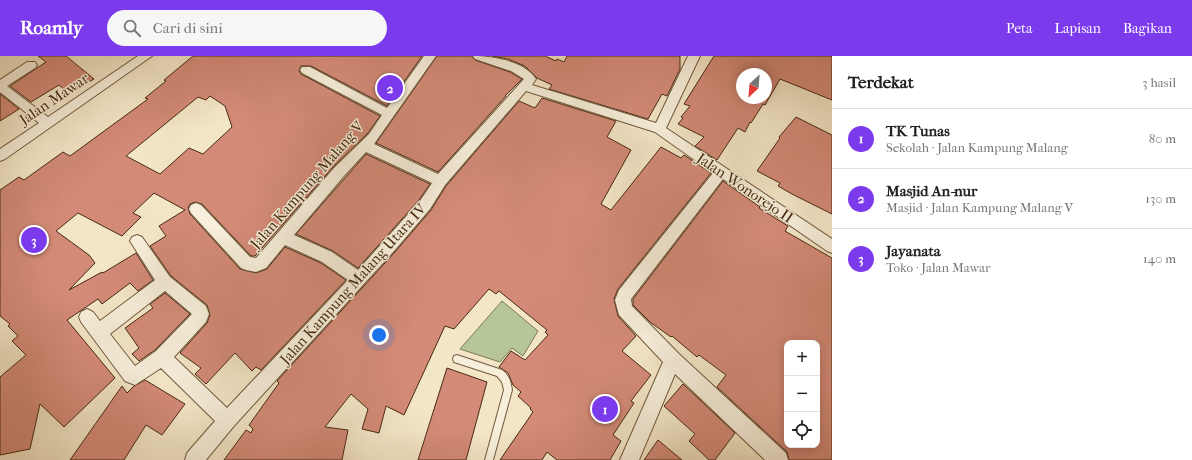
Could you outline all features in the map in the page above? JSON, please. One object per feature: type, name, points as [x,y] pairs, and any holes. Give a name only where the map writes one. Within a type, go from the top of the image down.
[{"type":"street","name":"Jalan Mawar","points":[[0,156],[146,56]]},
{"type":"street","name":"Jalan Kampung Malang V","points":[[196,209],[246,263],[249,265],[256,265],[261,263],[339,172],[365,146],[430,56]]},
{"type":"street","points":[[479,56],[493,58],[529,76],[530,79],[523,86]]},
{"type":"street","points":[[659,129],[694,56]]},
{"type":"street","points":[[31,65],[2,84],[1,87],[48,123]]},
{"type":"street","points":[[306,70],[389,114]]},
{"type":"street","name":"Jalan Wonorejo II","points":[[523,86],[659,129],[832,248]]},
{"type":"street","name":"Jalan Kampung Malang Utara IV","points":[[194,460],[227,421],[359,279],[425,205],[440,181],[523,86]]},
{"type":"street","points":[[365,146],[440,181]]},
{"type":"street","points":[[721,172],[625,295],[623,300],[625,310],[674,360],[779,460]]},
{"type":"street","points":[[283,237],[327,257],[359,279]]},
{"type":"street","points":[[87,318],[131,375],[135,376],[162,357],[200,317],[200,311],[165,282],[137,241]]},
{"type":"street","points":[[99,332],[165,282]]},
{"type":"street","points":[[162,357],[227,421]]},
{"type":"street","points":[[629,460],[674,360]]},
{"type":"lane","points":[[457,359],[499,373],[504,377],[507,384],[508,390],[489,460]]},
{"type":"green space","points":[[502,301],[538,331],[523,356],[512,348],[500,362],[460,349]]},
{"type":"building","points":[[38,56],[66,56],[94,79],[68,93],[59,85],[31,102],[10,86],[46,62]]},
{"type":"building","points":[[193,56],[422,56],[387,106],[311,66],[301,66],[299,71],[301,74],[380,116],[368,133],[333,167],[255,256],[251,256],[202,204],[195,202],[190,204],[188,208],[190,214],[240,269],[256,273],[267,269],[285,247],[321,263],[346,280],[261,370],[256,367],[252,371],[235,353],[206,384],[195,374],[201,368],[180,353],[207,323],[210,315],[207,305],[171,276],[150,246],[166,236],[159,226],[185,210],[154,193],[133,213],[141,217],[122,236],[78,213],[56,231],[89,255],[95,263],[69,290],[102,272],[103,273],[136,253],[153,280],[138,291],[130,283],[102,304],[98,299],[67,320],[115,378],[64,427],[40,404],[30,449],[0,455],[0,377],[26,355],[12,341],[18,336],[8,326],[10,324],[0,316],[0,190],[19,177],[24,180],[63,152],[70,156],[148,99],[145,98],[166,81],[164,80]],"holes":[[[210,96],[225,106],[232,127],[203,154],[189,148],[160,174],[126,156],[198,97],[206,100]]]},
{"type":"building","points":[[437,56],[472,56],[475,60],[510,72],[522,79],[505,96],[438,172],[376,143]]},
{"type":"building","points":[[492,56],[545,56],[556,61],[557,59],[564,62],[567,56],[680,56],[680,69],[667,96],[662,94],[648,119],[549,89],[552,85],[537,78],[525,66],[508,59]]},
{"type":"building","points":[[714,56],[832,56],[832,100],[780,79],[772,93],[772,68],[736,68],[736,104],[763,104],[751,123],[750,122],[745,132],[738,128],[717,160],[695,146],[704,137],[678,124],[683,118],[681,117],[690,106],[684,104]]},
{"type":"building","points":[[0,94],[19,109],[0,121]]},
{"type":"building","points":[[542,98],[616,121],[607,137],[631,150],[601,204],[611,210],[661,147],[681,158],[684,155],[711,173],[618,289],[614,299],[618,316],[636,336],[622,351],[651,375],[631,401],[634,403],[613,435],[621,441],[610,460],[557,460],[547,452],[542,460],[500,460],[533,412],[530,409],[531,408],[518,396],[521,392],[513,385],[508,373],[499,367],[511,351],[525,360],[548,335],[545,332],[547,330],[499,291],[496,294],[489,289],[454,329],[445,326],[404,415],[386,406],[379,433],[362,429],[368,409],[351,394],[325,427],[348,430],[342,460],[224,460],[246,430],[251,433],[253,429],[249,425],[279,383],[277,381],[395,252],[431,210],[446,186],[519,101],[535,108]]},
{"type":"building","points":[[796,117],[832,135],[832,214],[778,186],[780,183],[757,171],[780,138],[779,137]]},
{"type":"building","points":[[366,154],[430,184],[419,200],[358,268],[333,251],[296,234]]},
{"type":"building","points":[[723,181],[760,207],[759,208],[788,226],[785,231],[832,258],[832,460],[789,460],[787,452],[717,387],[726,375],[699,355],[697,357],[672,336],[671,337],[650,322],[633,305],[633,299]]},
{"type":"building","points":[[165,293],[190,314],[155,350],[139,361],[132,354],[139,348],[125,328],[153,308],[150,304]]},
{"type":"building","points":[[447,368],[487,382],[466,460],[418,460]]},
{"type":"building","points":[[145,380],[185,404],[162,435],[146,425],[124,460],[70,460],[122,386],[127,393],[134,386]]},
{"type":"building","points":[[683,384],[735,433],[715,460],[709,460],[689,441],[695,434],[664,406]]},
{"type":"building","points":[[658,440],[682,460],[644,460]]},
{"type":"place","name":"Masjid An-nur","points":[[390,88]]},
{"type":"place","name":"Jayanata","points":[[34,240]]},
{"type":"place","name":"TK Tunas","points":[[605,409]]}]
